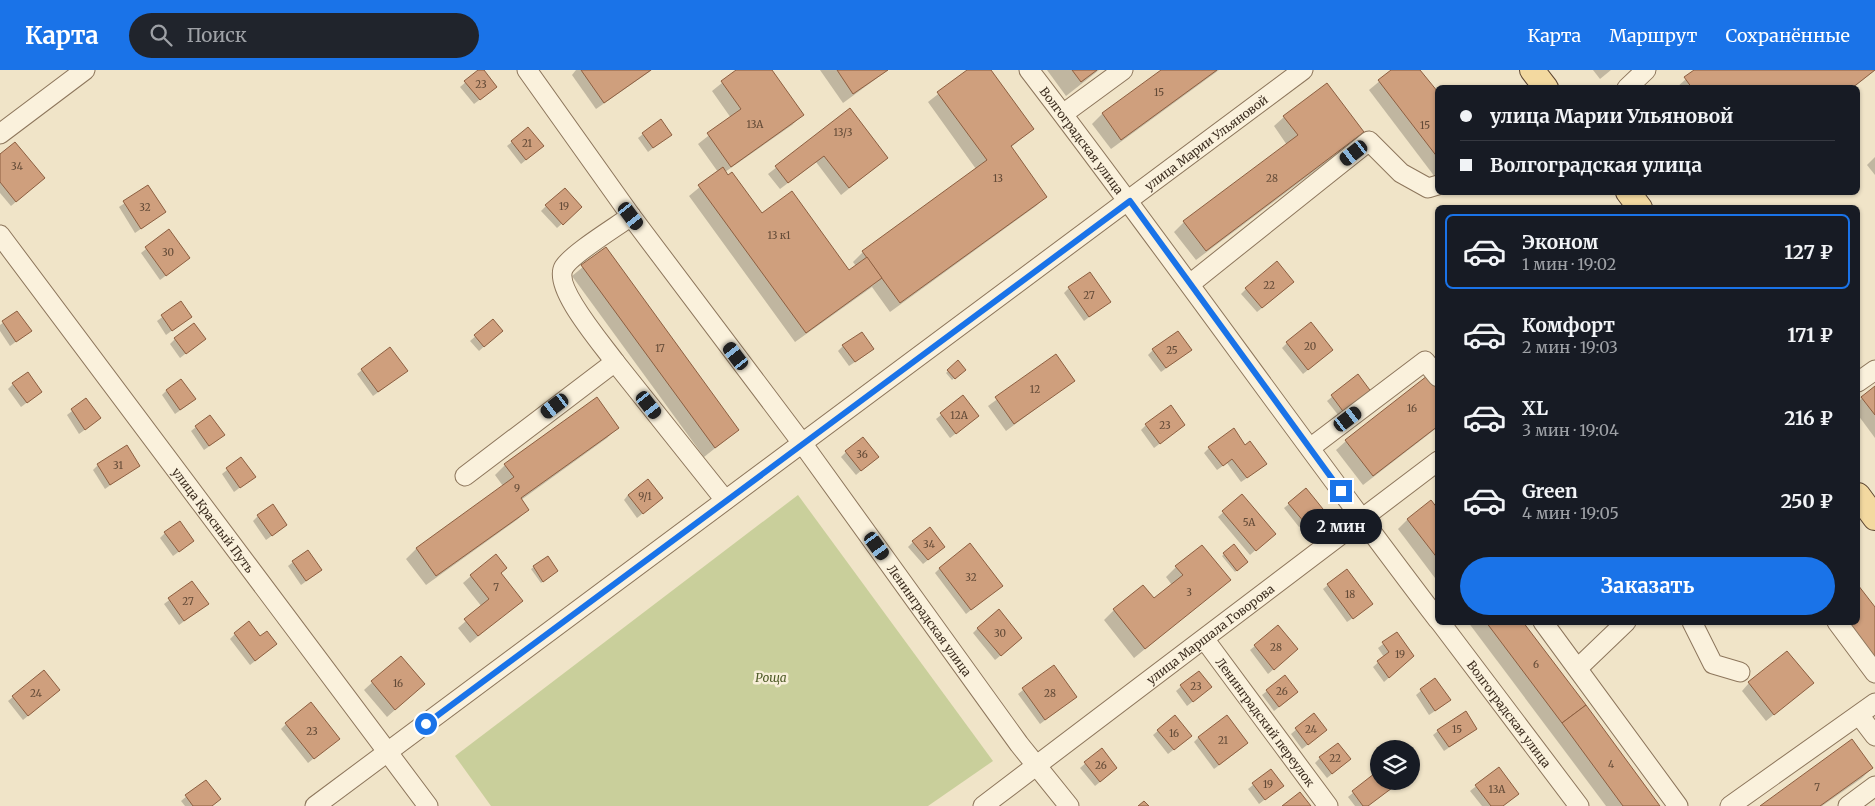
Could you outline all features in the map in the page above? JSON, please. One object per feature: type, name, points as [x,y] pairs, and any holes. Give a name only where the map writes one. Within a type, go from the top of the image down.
[{"type":"main road","points":[[1532,70],[1544,85]]},
{"type":"main road","points":[[1860,498],[1875,518]]},
{"type":"street","points":[[0,134],[85,70]]},
{"type":"street","name":"Волгоградская улица","points":[[1029,70],[1130,201],[1362,520],[1435,616]]},
{"type":"street","points":[[1063,114],[1122,70]]},
{"type":"street","name":"улица Марии Ульяновой","points":[[315,806],[1130,201],[1303,70]]},
{"type":"street","points":[[1630,85],[1646,70]]},
{"type":"street","name":"Ленинградская улица","points":[[534,72],[631,216],[802,443],[1037,767],[1069,806]]},
{"type":"street","points":[[1190,284],[1370,141],[1400,173],[1428,188],[1435,186]]},
{"type":"street","points":[[631,216],[587,247],[564,267],[562,276],[563,286],[572,303],[615,362],[725,500]]},
{"type":"street","name":"улица Красный Путь","points":[[0,235],[389,751],[428,806]]},
{"type":"street","points":[[465,476],[615,362]]},
{"type":"street","points":[[1310,448],[1425,362],[1435,374]]},
{"type":"street","points":[[1860,381],[1875,370]]},
{"type":"street","name":"улица Маршала Говорова","points":[[983,806],[1362,520],[1434,471]]},
{"type":"street","name":"Волгоградская улица","points":[[1442,625],[1579,806]]},
{"type":"street","points":[[1545,625],[1678,806]]},
{"type":"street","points":[[1578,668],[1623,625]]},
{"type":"street","points":[[1694,625],[1713,664],[1740,672]]},
{"type":"street","points":[[1839,625],[1875,673]]},
{"type":"street","name":"Ленинградский переулок","points":[[1205,640],[1328,806]]},
{"type":"street","points":[[1730,806],[1875,703]]},
{"type":"street","points":[[1859,714],[1875,736]]},
{"type":"street","points":[[1848,806],[1875,786]]},
{"type":"green space","name":"Роща","points":[[798,495],[993,761],[928,806],[491,806],[455,756]]},
{"type":"building","points":[[478,70],[484,70],[497,87],[480,100],[464,81]]},
{"type":"building","points":[[581,70],[651,70],[604,103]]},
{"type":"building","points":[[736,70],[772,70],[804,115],[731,167],[707,133],[741,109],[721,81]]},
{"type":"building","points":[[837,70],[888,70],[853,94]]},
{"type":"building","points":[[967,70],[991,70],[1034,129],[1011,146],[1047,197],[900,303],[862,251],[987,160],[937,92]]},
{"type":"building","points":[[1072,70],[1097,70],[1081,82]]},
{"type":"building","points":[[1161,70],[1217,70],[1121,140],[1102,113]]},
{"type":"building","points":[[1391,70],[1420,70],[1435,88],[1435,154],[1378,80]]},
{"type":"building","points":[[1694,70],[1875,70],[1856,85],[1690,85],[1684,77]]},
{"type":"building","points":[[1327,83],[1364,132],[1206,251],[1183,221],[1298,135],[1283,116]]},
{"type":"building","points":[[850,108],[888,158],[849,188],[824,156],[788,183],[775,166]]},
{"type":"building","points":[[661,119],[672,135],[653,148],[642,133]]},
{"type":"building","points":[[528,127],[544,146],[526,160],[511,141]]},
{"type":"building","points":[[15,142],[45,178],[16,202],[0,182],[0,154]]},
{"type":"building","points":[[723,167],[728,175],[732,172],[762,213],[792,191],[849,270],[867,257],[882,278],[806,333],[698,185]]},
{"type":"building","points":[[148,185],[166,212],[141,229],[123,201]]},
{"type":"building","points":[[565,188],[582,207],[563,225],[545,205]]},
{"type":"building","points":[[169,229],[190,258],[166,276],[145,247]]},
{"type":"building","points":[[606,247],[739,430],[715,448],[581,265]]},
{"type":"building","points":[[1277,261],[1294,282],[1262,308],[1245,288]]},
{"type":"building","points":[[1090,272],[1111,302],[1089,317],[1068,287]]},
{"type":"building","points":[[181,301],[192,317],[172,331],[161,315]]},
{"type":"building","points":[[17,311],[32,331],[16,342],[2,321]]},
{"type":"building","points":[[493,319],[503,331],[484,347],[474,335]]},
{"type":"building","points":[[1311,322],[1333,350],[1308,370],[1286,342]]},
{"type":"building","points":[[194,323],[206,339],[186,354],[174,338]]},
{"type":"building","points":[[1178,331],[1192,350],[1166,368],[1152,349]]},
{"type":"building","points":[[862,332],[874,349],[855,362],[842,345]]},
{"type":"building","points":[[390,347],[408,371],[378,392],[361,369]]},
{"type":"building","points":[[1056,354],[1075,381],[1014,424],[995,397]]},
{"type":"building","points":[[958,360],[966,370],[955,379],[947,370]]},
{"type":"building","points":[[28,372],[42,392],[27,403],[12,383]]},
{"type":"building","points":[[1358,374],[1375,397],[1348,418],[1331,395]]},
{"type":"building","points":[[1427,376],[1435,385],[1435,428],[1373,476],[1345,440]]},
{"type":"building","points":[[181,379],[196,399],[180,410],[166,390]]},
{"type":"building","points":[[1875,386],[1875,415],[1861,397]]},
{"type":"building","points":[[963,395],[979,416],[956,434],[940,413]]},
{"type":"building","points":[[597,397],[619,428],[521,498],[529,510],[436,576],[416,548],[514,477],[504,464]]},
{"type":"building","points":[[86,398],[101,418],[85,430],[71,409]]},
{"type":"building","points":[[1171,405],[1185,425],[1160,444],[1145,424]]},
{"type":"building","points":[[210,415],[225,435],[209,446],[195,426]]},
{"type":"building","points":[[1234,428],[1245,445],[1250,441],[1267,464],[1247,478],[1232,459],[1223,466],[1208,447]]},
{"type":"building","points":[[863,437],[879,457],[861,471],[845,451]]},
{"type":"building","points":[[127,445],[140,466],[110,485],[97,464]]},
{"type":"building","points":[[241,457],[256,477],[240,488],[226,468]]},
{"type":"building","points":[[648,479],[663,498],[643,514],[628,495]]},
{"type":"building","points":[[1306,488],[1323,509],[1305,523],[1288,503]]},
{"type":"building","points":[[1242,494],[1276,534],[1256,551],[1222,511]]},
{"type":"building","points":[[1431,500],[1435,505],[1435,555],[1407,519]]},
{"type":"building","points":[[273,504],[287,525],[272,536],[257,515]]},
{"type":"building","points":[[180,521],[194,541],[179,552],[164,532]]},
{"type":"building","points":[[930,527],[945,547],[928,560],[912,541]]},
{"type":"building","points":[[970,543],[1003,586],[971,610],[939,568]]},
{"type":"building","points":[[1234,544],[1248,562],[1237,571],[1223,553]]},
{"type":"building","points":[[1202,545],[1231,580],[1145,649],[1113,609],[1143,585],[1154,598],[1183,575],[1175,566]]},
{"type":"building","points":[[308,550],[322,570],[306,581],[292,561]]},
{"type":"building","points":[[496,554],[507,568],[501,573],[523,601],[478,636],[464,619],[489,599],[470,575]]},
{"type":"building","points":[[548,556],[558,571],[543,582],[533,566]]},
{"type":"building","points":[[1347,569],[1373,604],[1353,619],[1327,584]]},
{"type":"building","points":[[192,581],[209,604],[184,621],[168,598]]},
{"type":"building","points":[[1860,588],[1875,607],[1875,658],[1850,625],[1860,625]]},
{"type":"building","points":[[999,609],[1022,638],[1001,656],[977,628]]},
{"type":"building","points":[[249,621],[260,636],[267,631],[277,644],[255,661],[234,633]]},
{"type":"building","points":[[1278,625],[1298,649],[1274,670],[1254,645]]},
{"type":"building","points":[[1488,625],[1525,625],[1586,705],[1562,723]]},
{"type":"building","points":[[1397,632],[1414,656],[1389,678],[1377,661],[1389,652],[1382,642]]},
{"type":"building","points":[[1787,651],[1814,683],[1774,715],[1748,682]]},
{"type":"building","points":[[401,656],[425,684],[395,710],[371,681]]},
{"type":"building","points":[[1054,665],[1077,697],[1045,720],[1022,688]]},
{"type":"building","points":[[44,670],[60,690],[28,716],[12,696]]},
{"type":"building","points":[[1199,671],[1212,687],[1193,702],[1180,685]]},
{"type":"building","points":[[1285,675],[1298,692],[1279,707],[1266,690]]},
{"type":"building","points":[[1435,678],[1451,700],[1435,711],[1420,689]]},
{"type":"building","points":[[311,702],[340,739],[314,759],[285,723]]},
{"type":"building","points":[[1586,705],[1660,806],[1623,806],[1562,723]]},
{"type":"building","points":[[1466,711],[1477,729],[1449,747],[1437,730]]},
{"type":"building","points":[[1314,713],[1327,730],[1308,745],[1295,728]]},
{"type":"building","points":[[1175,715],[1192,736],[1174,750],[1157,730]]},
{"type":"building","points":[[1227,715],[1248,743],[1219,765],[1198,737]]},
{"type":"building","points":[[1852,739],[1873,768],[1820,806],[1760,806]]},
{"type":"building","points":[[1338,743],[1351,759],[1332,774],[1319,757]]},
{"type":"building","points":[[1102,748],[1117,768],[1100,782],[1084,762]]},
{"type":"building","points":[[1499,767],[1519,794],[1503,806],[1491,806],[1475,785]]},
{"type":"building","points":[[1271,769],[1284,786],[1265,800],[1252,783]]},
{"type":"building","points":[[1370,777],[1370,790],[1389,790],[1368,806],[1363,806],[1352,791]]},
{"type":"building","points":[[206,780],[221,799],[212,806],[193,806],[185,795]]},
{"type":"building","points":[[1300,792],[1311,806],[1282,806]]},
{"type":"building","points":[[1144,801],[1149,806],[1138,806]]},
{"type":"route","points":[[426,724],[1130,201],[1341,491]]}]
